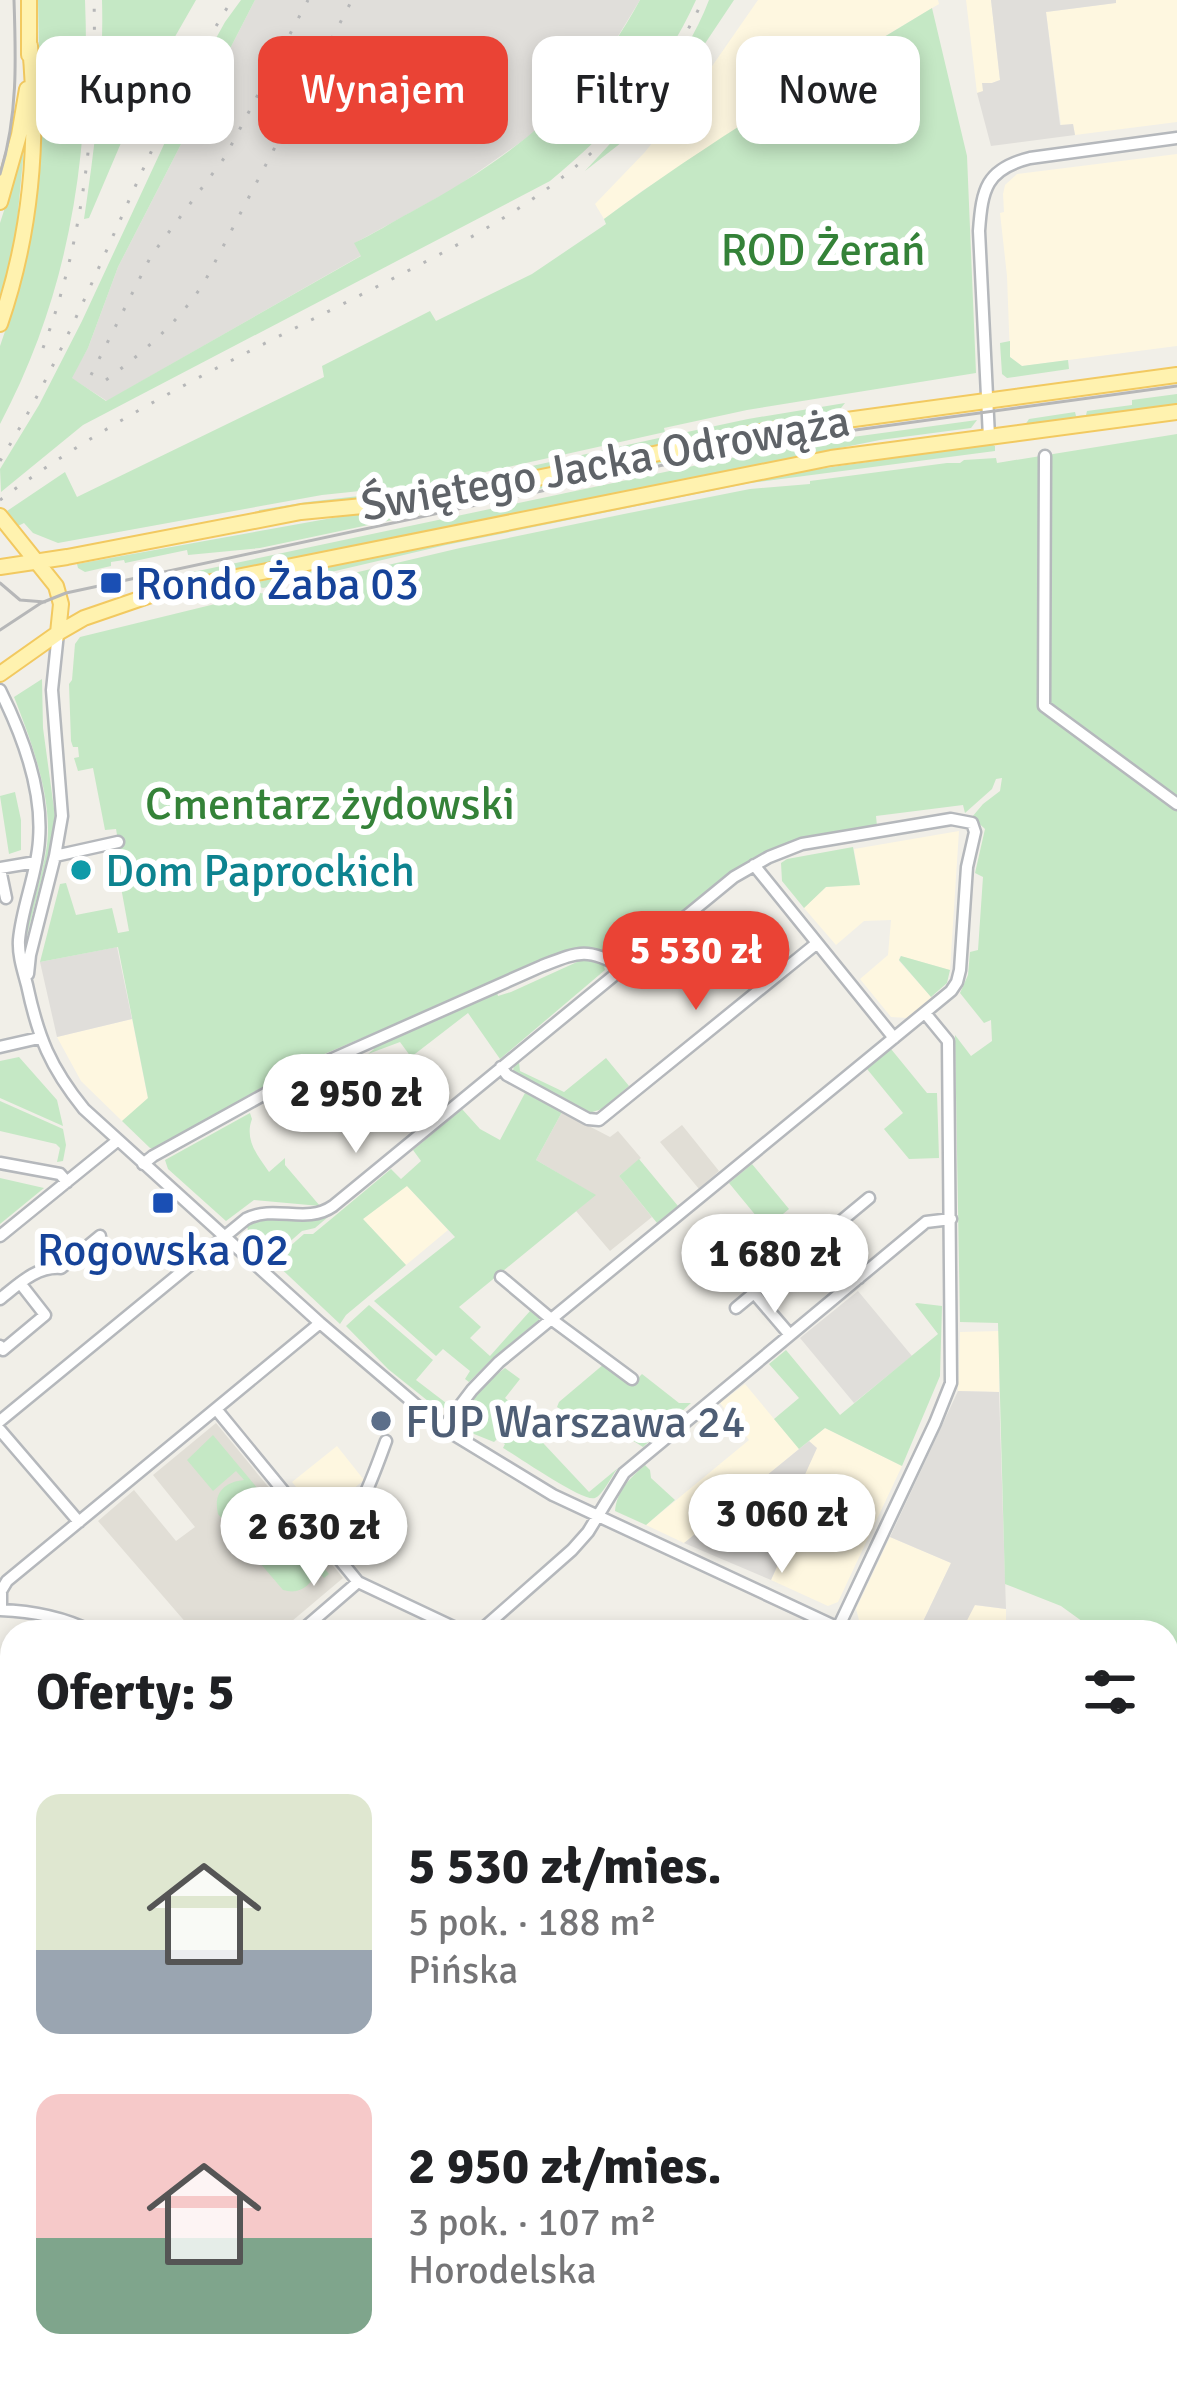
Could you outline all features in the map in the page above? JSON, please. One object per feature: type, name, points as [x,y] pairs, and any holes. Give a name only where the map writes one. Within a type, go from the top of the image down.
[{"type":"main road","points":[[0,323],[17,265],[29,194],[35,111],[29,0]]},
{"type":"main road","points":[[0,202],[23,117],[30,46]]},
{"type":"main road","name":"Świętego Jacka Odrowąża","points":[[0,567],[301,512],[435,499],[766,431],[1177,375]]},
{"type":"main road","name":"Świętego Jacka Odrowąża","points":[[0,674],[89,616],[157,593],[830,458],[1177,412]]},
{"type":"main road","points":[[0,516],[59,595],[58,633]]},
{"type":"street","points":[[989,437],[979,231],[989,181],[1013,162],[1030,158],[1177,138]]},
{"type":"street","points":[[1045,456],[1044,706],[1177,804]]},
{"type":"street","points":[[28,990],[29,955],[55,856],[63,802],[53,726],[58,633]]},
{"type":"street","points":[[0,690],[28,765],[39,824],[19,946],[39,1038],[75,1098],[320,1323],[443,1427],[520,1476],[598,1516],[822,1620]]},
{"type":"street","points":[[0,710],[16,724]]},
{"type":"street","points":[[0,1420],[246,1219],[259,1214],[322,1214],[734,877],[802,844],[951,819],[974,825],[958,982],[499,1361],[443,1427]]},
{"type":"street","points":[[55,856],[118,842]]},
{"type":"street","points":[[6,898],[0,869],[36,862]]},
{"type":"street","points":[[754,865],[894,1038]]},
{"type":"street","points":[[501,1067],[507,1076],[590,1120],[604,1118],[816,944]]},
{"type":"street","points":[[143,1164],[312,1068],[542,966],[593,953],[622,967]]},
{"type":"street","points":[[847,1620],[951,1383],[948,1041],[925,1013]]},
{"type":"street","points":[[0,1047],[39,1038]]},
{"type":"street","points":[[0,1236],[117,1141]]},
{"type":"street","points":[[0,1163],[60,1174],[68,1182]]},
{"type":"street","points":[[736,1308],[869,1198]]},
{"type":"street","points":[[492,1620],[572,1550],[624,1473],[926,1222],[951,1219]]},
{"type":"street","points":[[0,1299],[43,1269],[61,1268],[100,1236]]},
{"type":"street","points":[[823,1237],[859,1278]]},
{"type":"street","points":[[501,1277],[632,1379]]},
{"type":"street","points":[[0,1346],[3,1349],[45,1315],[20,1283]]},
{"type":"street","points":[[754,1293],[790,1335]]},
{"type":"street","points":[[64,1620],[0,1610],[1,1591],[8,1580],[320,1323]]},
{"type":"street","points":[[216,1409],[358,1582],[439,1620]]},
{"type":"street","points":[[0,1430],[79,1522]]},
{"type":"street","points":[[328,1546],[339,1537],[365,1493],[386,1441]]},
{"type":"street","points":[[314,1620],[358,1582]]},
{"type":"shaded area","points":[[255,0],[640,0],[618,36],[532,36],[532,134],[455,188],[355,243],[362,255],[107,401],[71,378],[88,348],[118,267],[181,144],[234,144],[234,41]]},
{"type":"shaded area","points":[[758,0],[938,0],[939,4],[885,36],[736,36],[736,130],[604,219],[595,204],[651,144],[712,144],[712,66]]},
{"type":"shaded area","points":[[966,0],[991,0],[1000,80],[977,93]]},
{"type":"shaded area","points":[[991,0],[1116,0],[1046,12],[1060,125],[1073,124],[1075,135],[991,146],[977,93],[983,91],[982,83],[1000,80]]},
{"type":"shaded area","points":[[1116,0],[1177,0],[1177,122],[1075,135],[1073,124],[1061,126],[1046,12]]},
{"type":"shaded area","points":[[1177,154],[1177,346],[1022,366],[1010,357],[1000,213],[1004,212],[1005,185],[1017,174]]},
{"type":"shaded area","points":[[959,831],[950,970],[900,956],[899,961],[932,998],[907,1018],[891,1017],[860,979],[888,955],[891,920],[864,921],[836,945],[804,908],[826,887],[860,884],[854,849]]},
{"type":"shaded area","points":[[117,947],[132,1019],[57,1037],[40,962]]},
{"type":"shaded area","points":[[132,1019],[148,1099],[122,1121],[81,1081],[57,1037]]},
{"type":"shaded area","points":[[562,1112],[610,1137],[618,1131],[641,1158],[619,1176],[652,1217],[610,1251],[576,1211],[595,1195],[536,1160]]},
{"type":"shaded area","points":[[682,1125],[719,1171],[699,1189],[660,1142]]},
{"type":"shaded area","points":[[406,1185],[448,1230],[406,1265],[363,1219]]},
{"type":"shaded area","points":[[858,1291],[912,1356],[854,1403],[800,1338]]},
{"type":"shaded area","points":[[999,1331],[999,1392],[958,1391],[960,1332]]},
{"type":"shaded area","points":[[745,1384],[799,1449],[684,1543],[646,1525],[749,1440],[720,1403]]},
{"type":"shaded area","points":[[958,1391],[999,1392],[1006,1609],[975,1605],[967,1620],[924,1620],[951,1563],[890,1537]]},
{"type":"shaded area","points":[[216,1423],[343,1578],[293,1620],[184,1620],[98,1521],[134,1490],[176,1541],[195,1527],[153,1475]]},
{"type":"shaded area","points":[[825,1428],[902,1466],[838,1602],[828,1606],[771,1580],[804,1507],[793,1501],[816,1449],[809,1441]]},
{"type":"shaded area","points":[[809,1441],[817,1448],[793,1501],[804,1506],[771,1580],[684,1543]]},
{"type":"shaded area","points":[[337,1446],[364,1480],[320,1516],[292,1482]]},
{"type":"shaded area","points":[[890,1537],[951,1563],[924,1620],[859,1620],[856,1609]]},
{"type":"shaded area","points":[[974,1605],[1006,1609],[1006,1620],[967,1620]]},
{"type":"green space","points":[[38,0],[85,0],[86,36],[39,36]]},
{"type":"green space","points":[[102,0],[196,0],[175,36],[102,36]]},
{"type":"green space","points":[[241,0],[255,0],[234,41],[234,36],[217,36]]},
{"type":"green space","points":[[640,0],[696,0],[678,36],[618,36]]},
{"type":"green space","points":[[709,0],[734,0],[710,36],[692,36]]},
{"type":"green space","name":"ROD Żerań","points":[[932,8],[967,156],[976,373],[747,410],[436,483],[322,495],[58,543],[33,533],[24,523],[18,526],[7,511],[65,472],[77,497],[324,377],[322,366],[430,311],[436,321],[532,274],[736,129],[736,144],[920,144],[920,36],[886,36]]},
{"type":"green space","points":[[532,132],[532,144],[592,144],[550,181],[83,425],[1,492],[0,469],[82,321],[164,144],[181,144],[118,267],[72,378],[106,401],[361,256],[354,243],[447,192]]},
{"type":"green space","points":[[38,144],[81,144],[60,271],[24,373],[0,424],[0,346],[17,296],[35,209]]},
{"type":"green space","points":[[94,144],[121,144],[89,218],[84,219]]},
{"type":"green space","points":[[609,144],[620,144],[585,171]]},
{"type":"green space","points":[[24,149],[16,233],[0,301],[0,223]]},
{"type":"green space","points":[[1010,341],[1010,357],[1022,366],[1068,360],[1069,369],[1007,378],[1002,374],[1000,343]]},
{"type":"green space","points":[[1177,394],[1177,405],[1025,425],[1029,419],[1075,412],[1086,415],[1087,411],[1132,405],[1132,400]]},
{"type":"green space","points":[[845,403],[825,415],[679,442],[673,435],[748,419]]},
{"type":"green space","points":[[974,411],[774,439],[260,548],[188,555],[187,550],[111,562],[111,566],[85,572],[77,564],[360,513],[501,494],[768,437]]},
{"type":"green space","points":[[977,420],[971,428],[880,440],[195,577],[193,572],[787,446]]},
{"type":"green space","name":"Cmentarz żydowski","points":[[1177,434],[1177,1620],[1080,1620],[1061,1606],[1005,1584],[998,1323],[960,1322],[955,1035],[971,1056],[992,1041],[991,1020],[984,1023],[960,993],[970,952],[978,950],[983,877],[975,873],[985,829],[972,817],[1000,791],[1002,778],[965,813],[963,805],[876,816],[877,826],[774,850],[724,878],[626,957],[592,950],[557,955],[308,1061],[155,1149],[122,1121],[148,1098],[118,947],[40,962],[60,884],[66,883],[76,915],[112,908],[118,933],[129,931],[116,860],[121,858],[116,829],[105,830],[93,768],[78,771],[74,758],[79,757],[78,747],[71,741],[69,684],[80,637],[460,548],[750,489],[964,460],[996,458],[997,463]]},
{"type":"green space","points":[[668,436],[667,445],[449,489],[258,513],[307,502],[437,487]]},
{"type":"green space","points":[[991,444],[995,451],[750,483],[263,588],[251,584],[770,476]]},
{"type":"green space","points":[[42,679],[43,728],[55,816],[24,947],[48,827],[39,770],[14,697]]},
{"type":"green space","points":[[15,792],[21,850],[9,854],[0,796]]},
{"type":"green space","points":[[853,847],[860,885],[826,887],[804,908],[782,881],[781,863],[787,859]]},
{"type":"green space","points":[[901,956],[950,970],[947,983],[931,997],[899,960]]},
{"type":"green space","points":[[588,957],[603,963],[605,970],[500,1059],[468,1013],[411,1057],[400,1042],[368,1054],[373,1044]]},
{"type":"green space","points":[[891,1049],[927,1093],[937,1093],[939,1158],[909,1159],[884,1129],[903,1113],[867,1069]]},
{"type":"green space","points":[[19,1057],[57,1100],[63,1126],[0,1098],[0,1061]]},
{"type":"green space","points":[[606,1058],[629,1086],[602,1109],[589,1113],[513,1071],[519,1062],[520,1071],[564,1092]]},
{"type":"green space","points":[[525,1093],[562,1112],[536,1160],[596,1195],[459,1307],[481,1327],[470,1338],[490,1356],[530,1311],[540,1319],[469,1382],[465,1379],[470,1371],[443,1349],[436,1356],[374,1301],[455,1237],[407,1186],[363,1219],[406,1265],[340,1324],[273,1261],[391,1169],[401,1179],[421,1161],[413,1150],[462,1109],[480,1129],[500,1140]]},
{"type":"green space","points":[[0,1101],[63,1129],[63,1161],[57,1162],[60,1148],[56,1144],[0,1131]]},
{"type":"green space","points":[[250,1113],[251,1141],[269,1172],[285,1158],[285,1165],[320,1206],[254,1200],[226,1221],[168,1169],[165,1160]]},
{"type":"green space","points":[[639,1159],[678,1206],[657,1223],[619,1176]]},
{"type":"green space","points":[[752,1164],[789,1209],[766,1228],[729,1183]]},
{"type":"green space","points":[[0,1178],[44,1188],[0,1224]]},
{"type":"green space","points":[[328,1217],[302,1231],[269,1260],[244,1238],[246,1226],[256,1222]]},
{"type":"green space","points":[[917,1303],[942,1306],[940,1376],[902,1466],[825,1428],[799,1449],[774,1419],[799,1398],[769,1364],[786,1350],[840,1415],[938,1334]]},
{"type":"green space","points":[[369,1305],[433,1360],[416,1380],[450,1406],[438,1409],[388,1369],[346,1326]]},
{"type":"green space","points":[[604,1364],[632,1384],[642,1374],[679,1403],[691,1403],[643,1447],[608,1425],[578,1414],[573,1418],[557,1407]]},
{"type":"green space","points":[[505,1368],[520,1379],[505,1398],[534,1423],[529,1428],[589,1492],[618,1468],[598,1496],[578,1493],[503,1448],[505,1444],[497,1439],[494,1442],[461,1425],[472,1401]]},
{"type":"green space","points":[[213,1435],[329,1574],[324,1578],[317,1570],[304,1588],[283,1590],[218,1514],[222,1490],[244,1480],[236,1471],[213,1491],[187,1460]]},
{"type":"green space","points":[[645,1465],[651,1478],[675,1500],[646,1525],[615,1511],[621,1491]]},
{"type":"tram line","points":[[0,174],[13,109],[14,0]]},
{"type":"tram line","points":[[0,630],[66,593],[775,441],[1177,386]]},
{"type":"tram line","points":[[0,583],[20,600],[45,602]]},
{"type":"railway","points":[[43,348],[69,264],[85,177],[94,0]]},
{"type":"railway","points":[[0,461],[62,347],[170,113],[232,0]]},
{"type":"railway","points":[[91,375],[151,256],[225,157],[308,0]]},
{"type":"railway","points":[[106,380],[160,335],[205,281],[352,0]]},
{"type":"railway","points":[[0,500],[120,421],[447,250],[547,189],[633,110],[670,60],[703,0]]},
{"type":"place","name":"Rondo Żaba 03","points":[[111,583]]},
{"type":"place","name":"Dom Paprockich","points":[[81,870]]},
{"type":"place","name":"Rogowska 02","points":[[163,1203]]},
{"type":"place","name":"FUP Warszawa 24","points":[[381,1421]]}]
